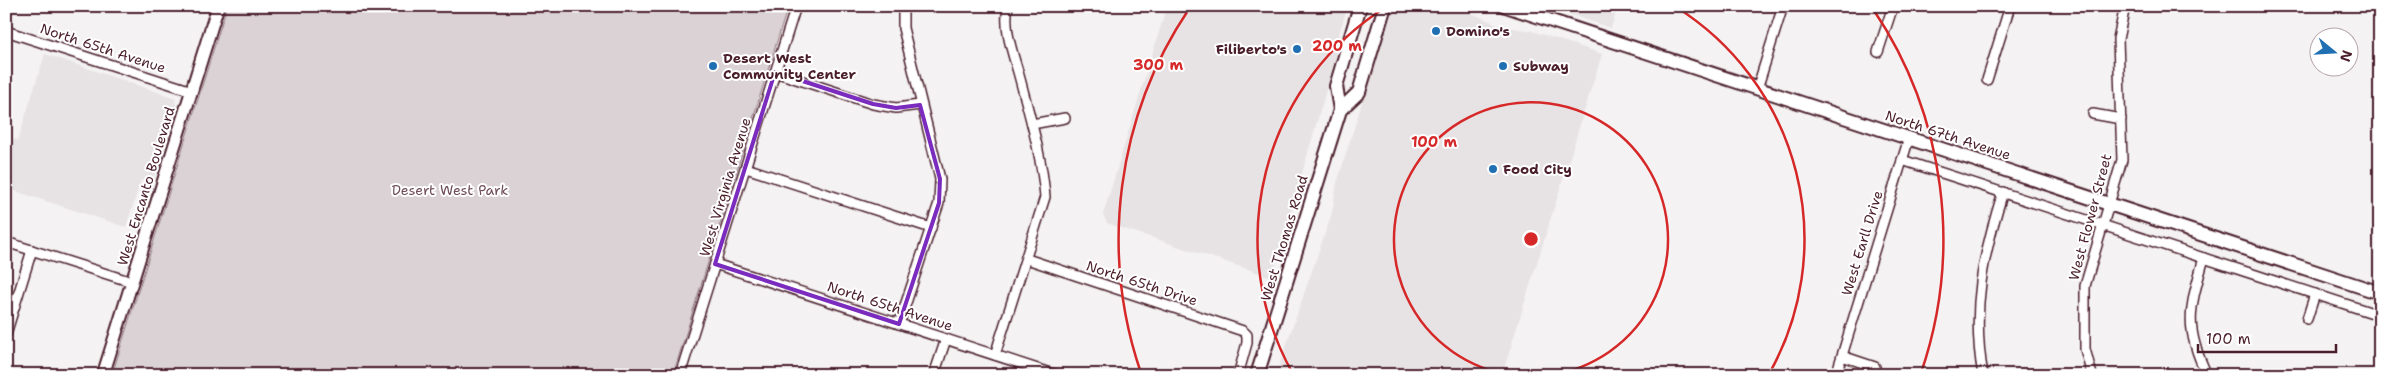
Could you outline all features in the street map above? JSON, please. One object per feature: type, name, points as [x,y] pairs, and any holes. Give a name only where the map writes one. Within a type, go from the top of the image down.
[{"type":"main road","name":"West Thomas Road","points":[[1257,375],[1340,110],[1336,86],[1360,6]]},
{"type":"main road","name":"West Thomas Road","points":[[1340,110],[1359,92],[1385,6]]},
{"type":"main road","name":"North 67th Avenue","points":[[1506,6],[2380,293]]},
{"type":"street","name":"West Encanto Boulevard","points":[[103,375],[218,6]]},
{"type":"street","name":"West Virginia Avenue","points":[[680,375],[796,6]]},
{"type":"street","points":[[900,324],[939,203],[940,179],[920,105],[903,28],[903,6]]},
{"type":"street","points":[[995,355],[1027,259],[1045,197],[1043,174],[1032,124],[1009,38],[1008,6]]},
{"type":"street","points":[[1757,89],[1783,6]]},
{"type":"street","points":[[1878,52],[1893,6]]},
{"type":"street","points":[[1987,80],[2010,6]]},
{"type":"street","name":"West Flower Street","points":[[2092,375],[2085,348],[2085,286],[2122,160],[2118,39],[2124,6]]},
{"type":"street","name":"North 65th Avenue","points":[[6,31],[192,92]]},
{"type":"street","points":[[775,72],[873,104],[896,108],[920,105]]},
{"type":"street","points":[[2093,114],[2122,119]]},
{"type":"street","points":[[1032,124],[1065,118]]},
{"type":"street","name":"West Earll Drive","points":[[1836,375],[1909,138]]},
{"type":"street","points":[[1902,160],[2379,315]]},
{"type":"street","points":[[746,168],[931,228]]},
{"type":"street","points":[[1983,375],[1979,337],[1979,286],[1990,234],[2003,192]]},
{"type":"street","points":[[6,242],[132,282]]},
{"type":"street","points":[[6,334],[32,250]]},
{"type":"street","points":[[2204,258],[2190,314],[2193,342],[2206,375]]},
{"type":"street","name":"North 65th Drive","points":[[1027,259],[1242,331],[1248,335],[1238,375]]},
{"type":"street","name":"North 65th Avenue","points":[[715,264],[1056,375]]},
{"type":"street","points":[[2307,319],[2315,294]]},
{"type":"street","points":[[934,375],[946,339]]},
{"type":"street","points":[[1842,356],[1875,367]]},
{"type":"highlighted area","points":[[775,72],[873,104],[896,108],[920,105],[940,179],[939,203],[899,324],[715,264]]},
{"type":"shaded area","points":[[1167,6],[1348,6],[1336,43],[1335,59],[1272,277],[1107,223],[1103,215]]},
{"type":"shaded area","points":[[1392,6],[1455,6],[1501,26],[1532,31],[1602,54],[1502,375],[1276,375],[1332,213],[1337,183]]},
{"type":"shaded area","points":[[1545,6],[1618,6],[1611,28]]},
{"type":"shaded area","points":[[45,54],[175,98],[176,105],[152,183],[141,180],[126,227],[6,188],[6,163],[13,139],[18,140]]},
{"type":"green space","name":"Desert West Park","points":[[227,6],[788,6],[673,375],[112,375]]},
{"type":"place","name":"Domino's","points":[[1436,31]]},
{"type":"place","name":"Filiberto's","points":[[1297,49]]},
{"type":"place","name":"Desert West Community Center","points":[[713,66]]},
{"type":"place","name":"Subway","points":[[1503,66]]},
{"type":"place","name":"Food City","points":[[1493,169]]}]
